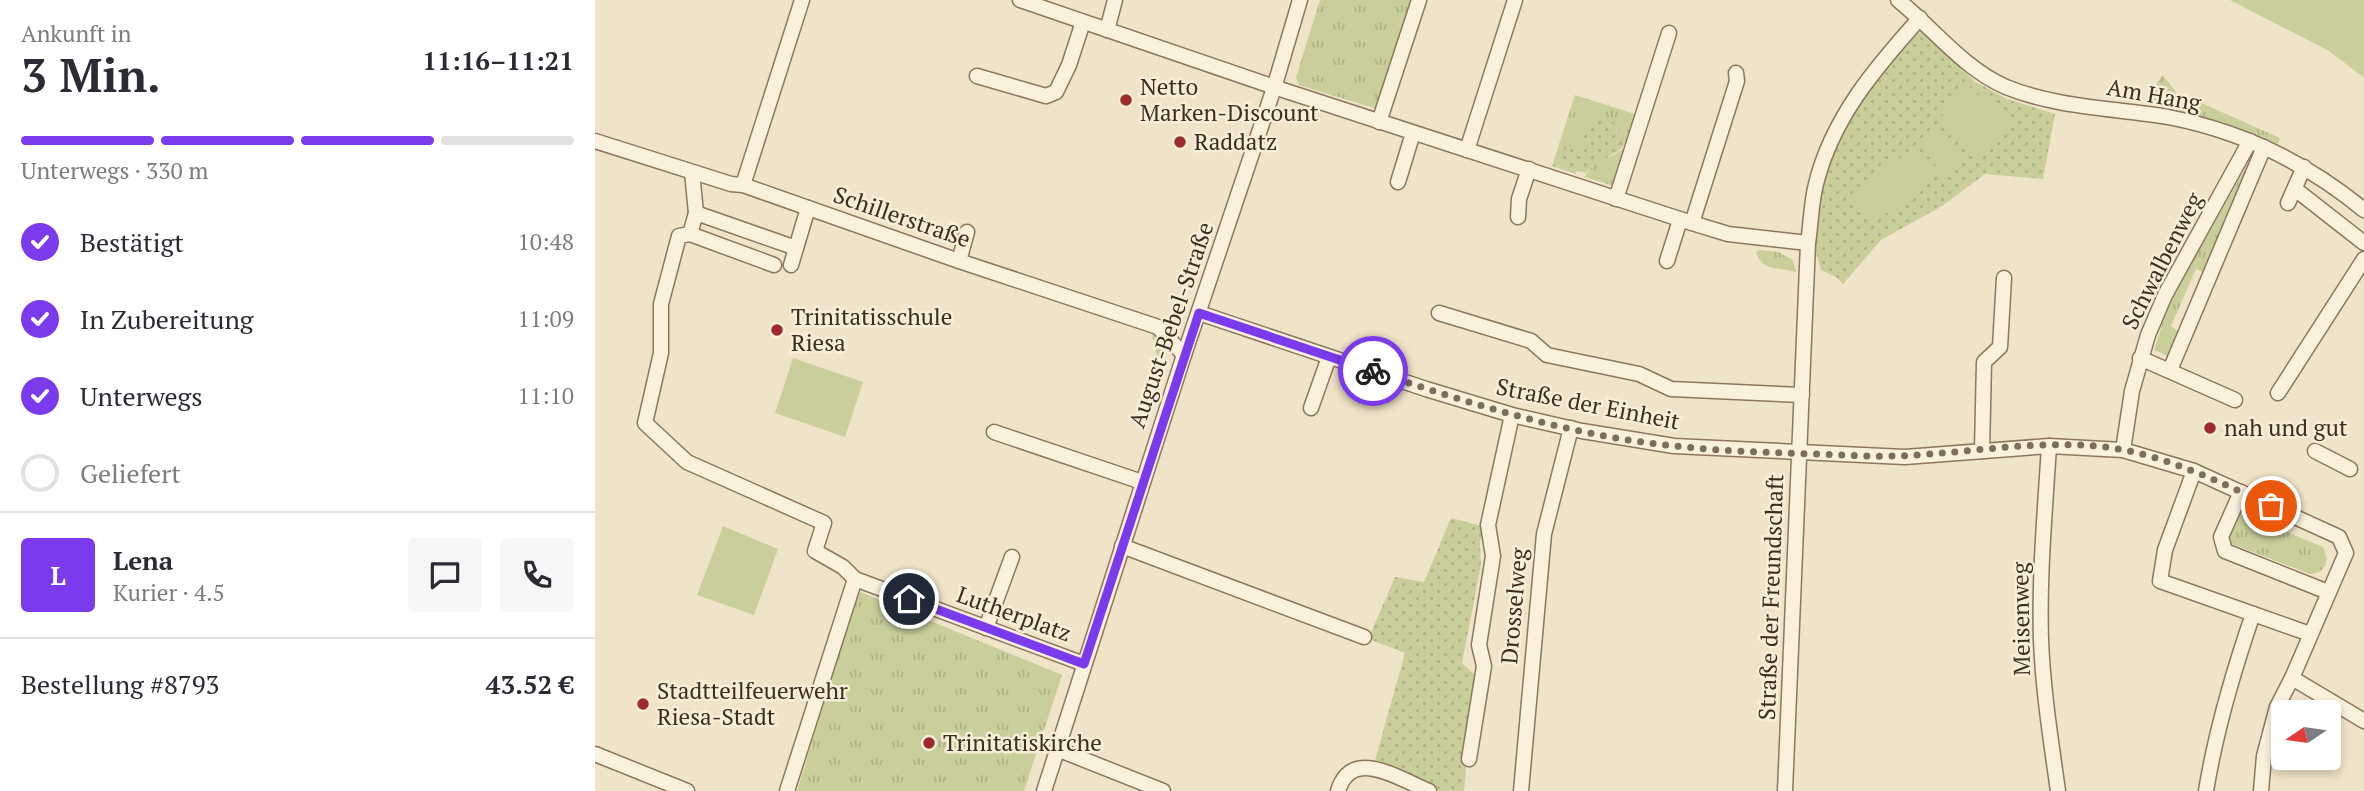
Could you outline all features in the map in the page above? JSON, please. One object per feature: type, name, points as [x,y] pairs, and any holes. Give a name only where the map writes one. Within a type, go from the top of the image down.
[{"type":"street","points":[[743,185],[801,0]]},
{"type":"street","points":[[1020,0],[1274,88],[1686,222],[1728,234],[1808,243]]},
{"type":"street","points":[[1107,30],[1115,0]]},
{"type":"street","name":"August-Bebel-Straße","points":[[1084,664],[1274,88],[1300,0]]},
{"type":"street","points":[[1379,122],[1419,0]]},
{"type":"street","points":[[1467,150],[1515,0]]},
{"type":"street","name":"Am Hang","points":[[1898,0],[1973,67],[2003,85],[2035,97],[2170,118],[2257,144],[2304,167],[2364,210]]},
{"type":"street","name":"Straße der Freundschaft","points":[[1785,791],[1808,243],[1816,184],[1842,116],[1881,62],[1920,18]]},
{"type":"street","points":[[978,76],[1046,96],[1056,92],[1069,65],[1083,22]]},
{"type":"street","points":[[1616,199],[1669,33]]},
{"type":"street","points":[[1667,261],[1686,222],[1737,80],[1736,73]]},
{"type":"street","points":[[1398,182],[1413,133]]},
{"type":"street","name":"Schillerstraße","points":[[595,141],[731,184],[743,185],[958,261],[1158,327],[1184,355]]},
{"type":"street","points":[[2170,370],[2257,144]]},
{"type":"street","name":"Schwalbenweg","points":[[2123,450],[2140,359],[2165,295],[2257,144]]},
{"type":"street","points":[[2288,203],[2304,167]]},
{"type":"street","points":[[1518,217],[1519,199],[1529,169]]},
{"type":"street","points":[[692,172],[696,213],[690,234],[774,265]]},
{"type":"street","points":[[2295,189],[2364,243]]},
{"type":"street","points":[[791,265],[808,208]]},
{"type":"street","points":[[696,213],[796,248]]},
{"type":"street","points":[[958,261],[967,232]]},
{"type":"street","name":"Lutherplatz","points":[[690,234],[679,236],[661,304],[661,352],[645,423],[687,462],[824,523],[815,551],[842,567],[855,579],[1084,664],[1044,791]]},
{"type":"street","points":[[2278,393],[2364,259]]},
{"type":"street","points":[[1982,451],[1984,362],[2000,347],[2004,278]]},
{"type":"street","name":"Straße der Einheit","points":[[1199,313],[1512,415],[1674,446],[1905,457],[2049,446],[2123,450],[2194,471],[2339,537],[2346,553],[2327,592]]},
{"type":"street","points":[[1439,313],[1531,341],[1547,355],[1639,374],[1671,389],[1802,395]]},
{"type":"street","points":[[1311,408],[1329,357]]},
{"type":"street","points":[[2140,359],[2235,400]]},
{"type":"street","points":[[1469,759],[1484,666],[1479,645],[1493,556],[1488,524],[1512,415]]},
{"type":"street","name":"Drosselweg","points":[[1521,791],[1543,534],[1571,428]]},
{"type":"street","points":[[994,432],[1142,482]]},
{"type":"street","name":"Meisenweg","points":[[2049,446],[2041,566],[2041,622],[2043,667],[2058,791]]},
{"type":"street","points":[[2315,451],[2350,468]]},
{"type":"street","points":[[2194,471],[2165,550],[2160,581],[2309,634]]},
{"type":"street","points":[[2247,495],[2221,537],[2225,551],[2327,592],[2293,678],[2277,706],[2263,756],[2261,791]]},
{"type":"street","points":[[1122,546],[1364,637]]},
{"type":"street","points":[[986,628],[1012,557]]},
{"type":"street","points":[[787,791],[855,579]]},
{"type":"street","points":[[2206,791],[2224,706],[2253,614]]},
{"type":"street","points":[[2293,678],[2364,720]]},
{"type":"street","points":[[1057,749],[1163,791]]},
{"type":"street","points":[[595,754],[687,791]]},
{"type":"street","points":[[1338,791],[1342,779],[1350,770],[1358,767],[1372,768],[1429,791]]},
{"type":"green space","points":[[1320,0],[1413,0],[1377,109],[1299,85],[1296,77]]},
{"type":"green space","points":[[2230,0],[2364,0],[2364,78],[2329,51]]},
{"type":"green space","points":[[1926,32],[1974,81],[2007,99],[2055,114],[2043,179],[1985,174],[1942,206],[1881,240],[1843,284],[1836,277],[1821,270],[1814,245],[1823,178],[1853,112],[1894,55],[1918,33]]},
{"type":"green space","points":[[2162,75],[2175,90],[2177,97],[2170,107],[2147,101]]},
{"type":"green space","points":[[1968,86],[2012,123],[1983,157],[1938,120]]},
{"type":"green space","points":[[1575,95],[1638,115],[1629,142],[1625,141],[1621,129],[1581,149],[1562,166],[1577,170],[1576,174],[1552,166]]},
{"type":"green space","points":[[2186,96],[2280,138],[2278,144],[2205,118],[2176,111],[2180,99]]},
{"type":"green space","points":[[1608,118],[1620,129],[1625,138],[1624,145],[1586,173],[1561,166],[1567,145],[1581,149],[1582,137],[1587,128],[1595,121]]},
{"type":"green space","points":[[1934,130],[1961,161],[1944,175],[1918,144]]},
{"type":"green space","points":[[1915,146],[1937,173],[1875,223],[1853,195]]},
{"type":"green space","points":[[1623,149],[1627,150],[1614,186],[1585,177],[1597,163]]},
{"type":"green space","points":[[2250,160],[2252,165],[2205,273],[2196,269],[2171,326],[2181,333],[2170,357],[2154,350],[2169,303]]},
{"type":"green space","points":[[1756,252],[1778,252],[1793,260],[1796,272],[1772,268],[1762,263]]},
{"type":"green space","points":[[1151,331],[1168,347],[1160,370]]},
{"type":"green space","points":[[793,358],[863,382],[845,437],[775,413]]},
{"type":"green space","points":[[2242,513],[2323,547],[2326,561],[2323,569],[2310,574],[2229,543],[2227,535],[2237,514]]},
{"type":"green space","points":[[1451,518],[1482,526],[1481,565],[1462,663],[1475,675],[1464,791],[1437,791],[1374,764],[1405,653],[1371,640],[1370,635],[1395,577],[1424,582]]},
{"type":"green space","points":[[723,526],[778,549],[754,615],[697,595]]},
{"type":"green space","points":[[858,591],[1062,675],[1024,791],[797,791]]},
{"type":"way so far","points":[[1373,371],[1512,415],[1582,431],[1674,446],[1905,457],[2049,446],[2123,450],[2194,471],[2271,506]]},
{"type":"place","name":"Netto Marken-Discount","points":[[1126,100]]},
{"type":"place","name":"Raddatz","points":[[1180,142]]},
{"type":"place","name":"Trinitatisschule Riesa","points":[[777,330]]},
{"type":"place","name":"nah und gut","points":[[2210,428]]},
{"type":"place","name":"Stadtteilfeuerwehr Riesa-Stadt","points":[[643,704]]},
{"type":"place","name":"Trinitatiskirche","points":[[929,743]]},
{"type":"route","points":[[909,599],[1084,664],[1199,313],[1373,371]]}]
